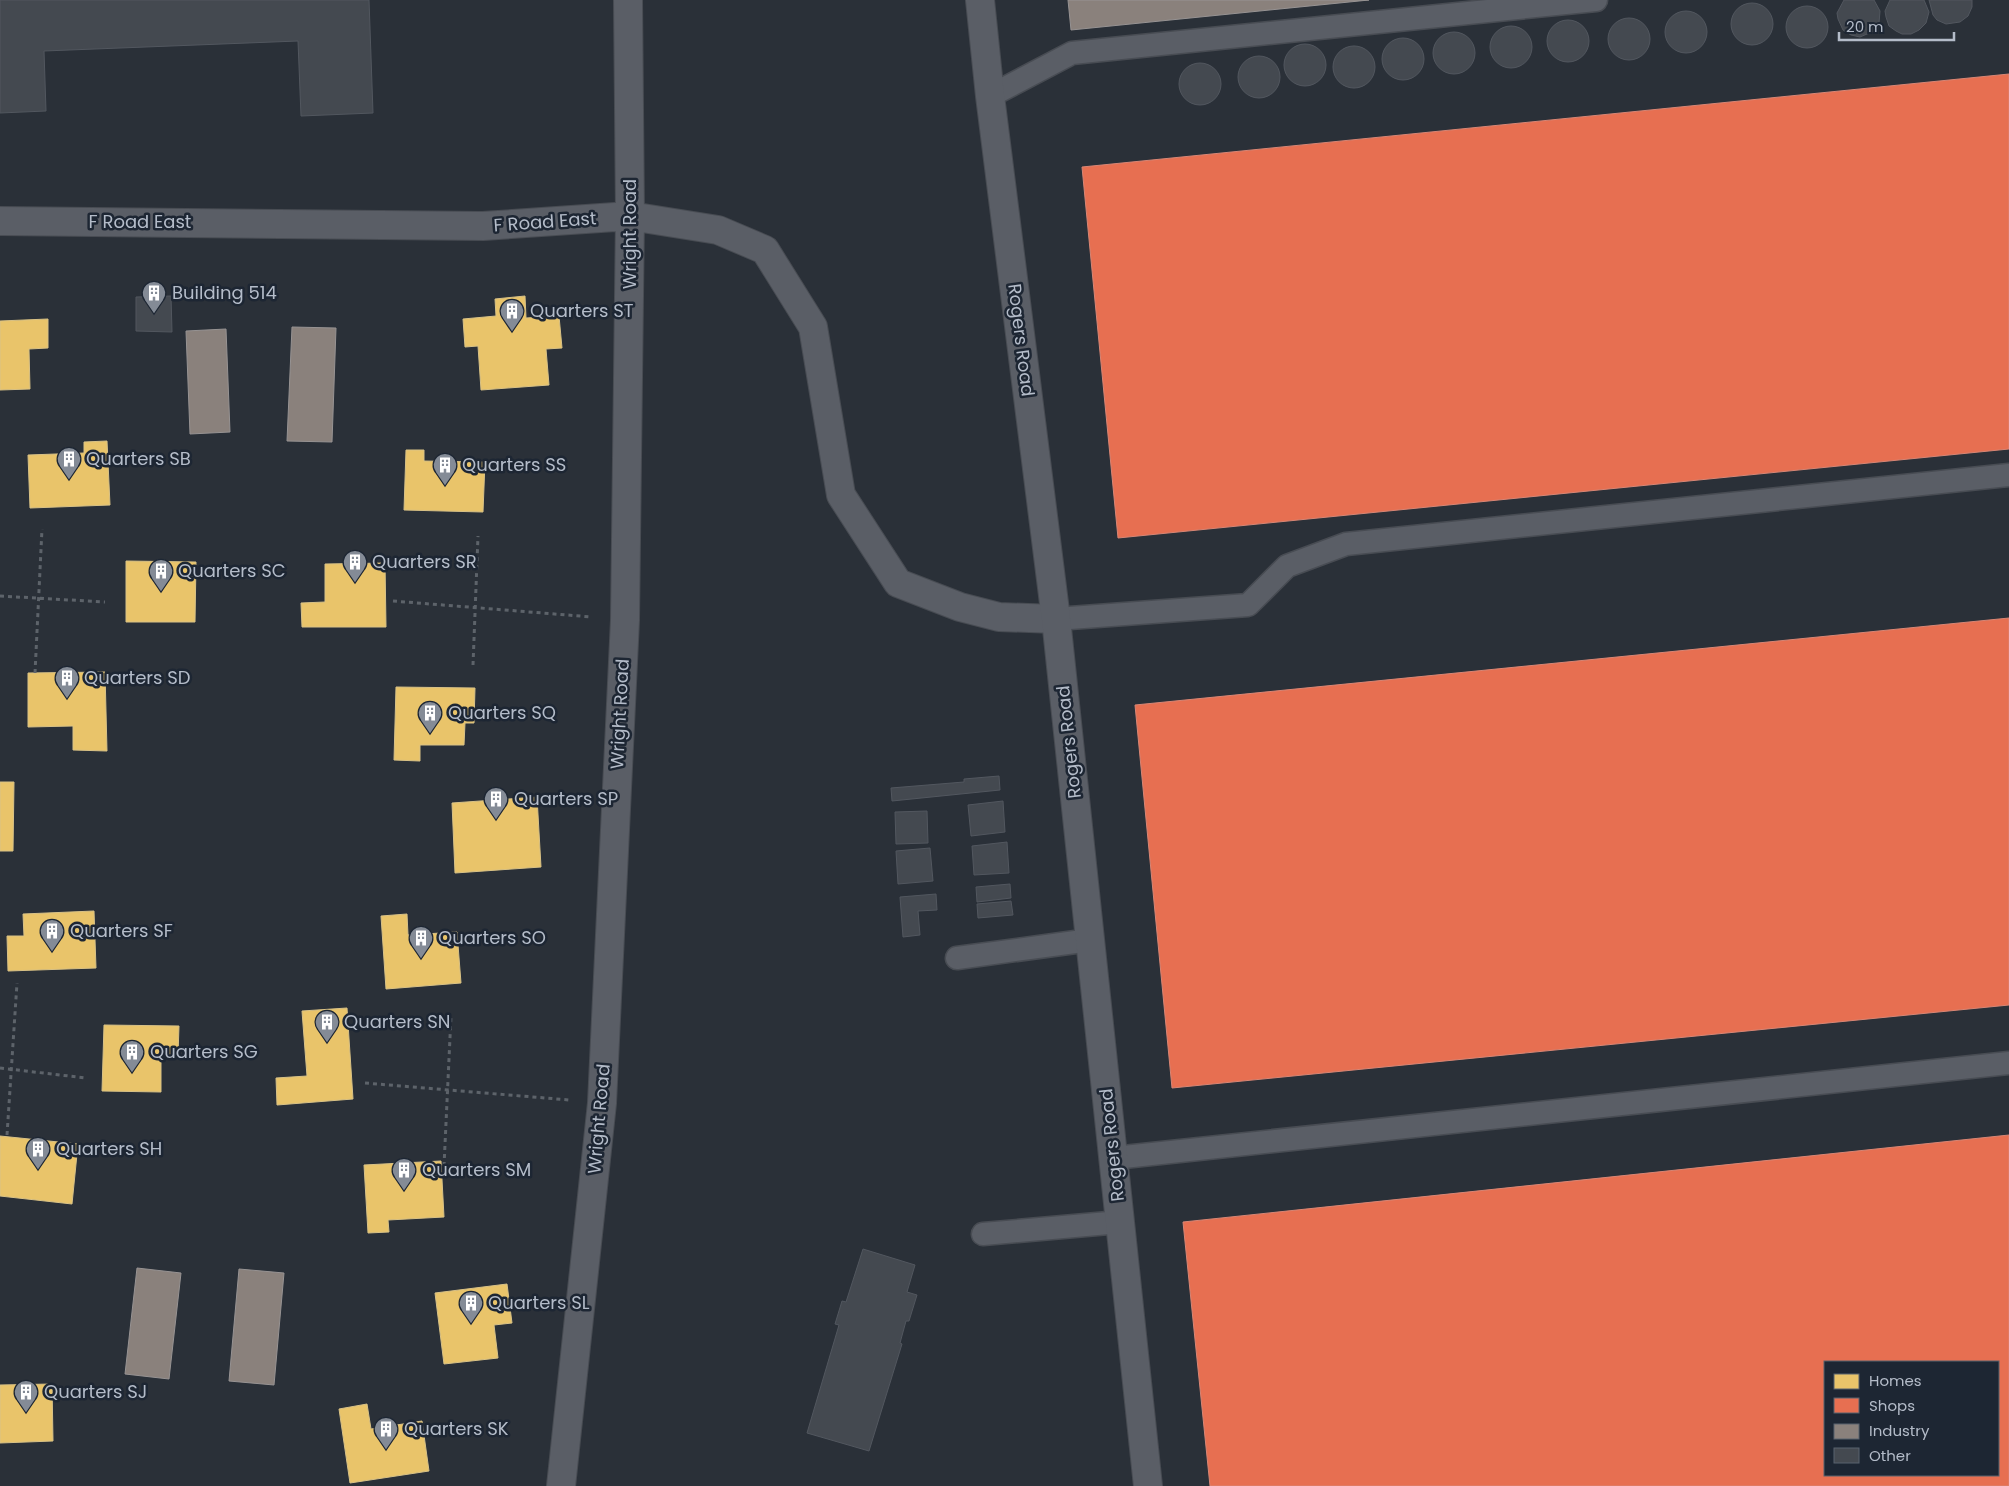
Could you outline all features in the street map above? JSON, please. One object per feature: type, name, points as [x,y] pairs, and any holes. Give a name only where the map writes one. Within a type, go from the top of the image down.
[{"type":"street","name":"Wright Road","points":[[562,1486],[602,1103],[625,620],[630,216],[628,0]]},
{"type":"street","name":"Rogers Road","points":[[980,0],[990,96],[1056,619],[1148,1486]]},
{"type":"street","name":"F Road East","points":[[0,220],[483,226],[630,216],[718,230],[765,250],[812,327],[841,495],[898,583],[960,607],[999,617],[1056,619]]},
{"type":"lane","points":[[990,96],[1072,53],[1596,0]]},
{"type":"lane","points":[[1056,619],[1248,605],[1287,566],[1346,544],[2009,475]]},
{"type":"lane","points":[[957,958],[1090,940]]},
{"type":"lane","points":[[1114,1158],[2009,1063]]},
{"type":"lane","points":[[983,1234],[1120,1222]]},
{"type":"path","points":[[35,673],[42,529]]},
{"type":"path","points":[[474,665],[478,536]]},
{"type":"path","points":[[0,596],[105,602]]},
{"type":"path","points":[[392,602],[625,620]]},
{"type":"path","points":[[7,1135],[17,983]]},
{"type":"path","points":[[444,1166],[451,1016]]},
{"type":"path","points":[[0,1068],[86,1078]]},
{"type":"path","points":[[366,1084],[602,1103]]},
{"type":"building: Homes","name":"Quarters ST","points":[[525,296],[526,318],[559,316],[562,348],[546,349],[549,385],[481,390],[478,346],[465,347],[463,319],[496,316],[495,299]]},
{"type":"building: Homes","points":[[48,319],[48,348],[29,349],[30,389],[0,390],[0,321]]},
{"type":"building: Homes","name":"Quarters SB","points":[[107,441],[110,505],[30,508],[28,455],[84,453],[84,442]]},
{"type":"building: Homes","name":"Quarters SS","points":[[406,450],[424,450],[424,461],[485,462],[483,512],[404,510]]},
{"type":"building: Homes","name":"Quarters SC","points":[[126,561],[196,562],[195,622],[126,622]]},
{"type":"building: Homes","name":"Quarters SR","points":[[385,563],[386,627],[302,627],[301,603],[325,602],[325,564]]},
{"type":"building: Homes","name":"Quarters SD","points":[[105,672],[107,751],[73,750],[73,726],[28,727],[28,673]]},
{"type":"building: Homes","name":"Quarters SQ","points":[[396,687],[475,688],[474,723],[465,723],[464,745],[420,745],[420,761],[394,760]]},
{"type":"building: Homes","points":[[0,782],[14,782],[13,851],[0,851]]},
{"type":"building: Homes","name":"Quarters SP","points":[[537,797],[541,867],[455,873],[452,803]]},
{"type":"building: Homes","name":"Quarters SF","points":[[94,911],[96,968],[8,971],[7,936],[24,936],[23,914]]},
{"type":"building: Homes","name":"Quarters SO","points":[[407,914],[408,935],[457,932],[461,983],[386,989],[381,916]]},
{"type":"building: Homes","name":"Quarters SN","points":[[347,1008],[353,1099],[277,1105],[276,1078],[307,1076],[302,1011]]},
{"type":"building: Homes","name":"Quarters SG","points":[[104,1025],[179,1026],[178,1055],[161,1055],[161,1092],[102,1091]]},
{"type":"building: Homes","name":"Quarters SH","points":[[0,1136],[78,1144],[72,1204],[0,1196]]},
{"type":"building: Homes","name":"Quarters SM","points":[[441,1161],[444,1217],[388,1220],[389,1232],[368,1233],[364,1165]]},
{"type":"building: Homes","name":"Quarters SL","points":[[507,1284],[512,1323],[494,1325],[498,1358],[444,1364],[435,1293]]},
{"type":"building: Homes","name":"Quarters SJ","points":[[52,1384],[53,1441],[0,1443],[0,1385]]},
{"type":"building: Homes","name":"Quarters SK","points":[[367,1404],[371,1429],[422,1421],[429,1471],[350,1483],[339,1409]]},
{"type":"building: Shops","points":[[2009,74],[2009,449],[1118,538],[1082,167]]},
{"type":"building: Shops","points":[[2009,618],[2009,1005],[1172,1088],[1135,705]]},
{"type":"building: Shops","points":[[2009,1135],[2009,1486],[1210,1486],[1183,1222]]},
{"type":"building: Industry","points":[[1068,0],[1369,0],[1071,30]]},
{"type":"building: Industry","points":[[292,327],[336,328],[332,442],[287,441]]},
{"type":"building: Industry","points":[[226,329],[230,432],[190,434],[186,331]]},
{"type":"building: Industry","points":[[137,1268],[181,1273],[169,1379],[125,1374]]},
{"type":"building: Industry","points":[[239,1269],[284,1273],[274,1385],[229,1381]]},
{"type":"building: Other","points":[[0,0],[369,0],[373,113],[301,116],[298,41],[44,51],[46,111],[0,113]]},
{"type":"building: Other","points":[[1844,0],[1874,0],[1880,11],[1879,23],[1874,31],[1860,37],[1851,35],[1843,30],[1837,13]]},
{"type":"building: Other","points":[[1890,0],[1924,0],[1929,12],[1926,23],[1919,30],[1911,34],[1902,34],[1896,31],[1889,26],[1886,17],[1885,11]]},
{"type":"building: Other","points":[[1929,0],[1972,0],[1972,7],[1968,16],[1960,22],[1946,24],[1937,20],[1933,15]]},
{"type":"building: Other","points":[[1756,3],[1764,6],[1770,12],[1773,24],[1770,36],[1764,42],[1748,45],[1740,42],[1734,36],[1731,20],[1734,12],[1740,6]]},
{"type":"building: Other","points":[[1811,6],[1819,9],[1825,15],[1828,27],[1825,39],[1819,45],[1803,48],[1795,45],[1789,39],[1786,23],[1789,15],[1795,9]]},
{"type":"building: Other","points":[[1690,11],[1698,14],[1704,20],[1707,32],[1704,44],[1698,50],[1682,53],[1674,50],[1668,44],[1665,28],[1668,20],[1674,14]]},
{"type":"building: Other","points":[[1633,18],[1641,21],[1647,27],[1650,39],[1647,51],[1641,57],[1625,60],[1617,57],[1611,51],[1608,35],[1611,27],[1617,21]]},
{"type":"building: Other","points":[[1572,20],[1580,23],[1586,29],[1589,41],[1586,53],[1580,59],[1564,62],[1556,59],[1550,53],[1547,37],[1550,29],[1556,23]]},
{"type":"building: Other","points":[[1515,26],[1523,29],[1529,35],[1532,47],[1529,59],[1523,65],[1507,68],[1499,65],[1493,59],[1490,43],[1493,35],[1499,29]]},
{"type":"building: Other","points":[[1458,32],[1466,35],[1472,41],[1475,53],[1472,65],[1466,71],[1450,74],[1442,71],[1436,65],[1433,49],[1436,41],[1442,35]]},
{"type":"building: Other","points":[[1407,38],[1415,41],[1421,47],[1424,59],[1421,71],[1415,77],[1399,80],[1391,77],[1385,71],[1382,55],[1385,47],[1391,41]]},
{"type":"building: Other","points":[[1309,44],[1317,47],[1323,53],[1326,65],[1323,77],[1317,83],[1301,86],[1293,83],[1287,77],[1284,61],[1287,53],[1293,47]]},
{"type":"building: Other","points":[[1358,46],[1366,49],[1372,55],[1375,67],[1372,79],[1366,85],[1350,88],[1342,85],[1336,79],[1333,63],[1336,55],[1342,49]]},
{"type":"building: Other","points":[[1263,56],[1271,59],[1277,65],[1280,77],[1277,89],[1271,95],[1255,98],[1247,95],[1241,89],[1238,73],[1241,65],[1247,59]]},
{"type":"building: Other","points":[[1204,63],[1212,66],[1218,72],[1221,84],[1218,96],[1212,102],[1196,105],[1188,102],[1182,96],[1179,80],[1182,72],[1188,66]]},
{"type":"building: Other","name":"Building 514","points":[[171,296],[172,332],[136,331],[136,297]]},
{"type":"building: Other","points":[[999,776],[1000,790],[892,801],[891,788],[964,782],[964,779]]},
{"type":"building: Other","points":[[1003,801],[1005,832],[971,836],[968,805]]},
{"type":"building: Other","points":[[927,811],[928,843],[896,844],[895,812]]},
{"type":"building: Other","points":[[1007,842],[1009,873],[974,875],[972,846]]},
{"type":"building: Other","points":[[930,848],[933,881],[898,884],[896,851]]},
{"type":"building: Other","points":[[1010,884],[1011,898],[977,902],[976,887]]},
{"type":"building: Other","points":[[936,894],[937,910],[918,911],[920,935],[903,937],[900,897]]},
{"type":"building: Other","points":[[1011,901],[1013,915],[978,918],[977,904]]},
{"type":"building: Other","points":[[863,1249],[915,1265],[907,1292],[917,1295],[909,1321],[906,1321],[900,1343],[902,1344],[869,1451],[807,1433],[839,1325],[835,1324],[842,1301],[846,1302]]},
{"type":"place","name":"Building 514","points":[[154,314]]},
{"type":"place","name":"Quarters ST","points":[[512,332]]},
{"type":"place","name":"Quarters SB","points":[[69,480]]},
{"type":"place","name":"Quarters SS","points":[[445,486]]},
{"type":"place","name":"Quarters SR","points":[[355,583]]},
{"type":"place","name":"Quarters SC","points":[[161,592]]},
{"type":"place","name":"Quarters SD","points":[[67,699]]},
{"type":"place","name":"Quarters SQ","points":[[430,734]]},
{"type":"place","name":"Quarters SP","points":[[496,820]]},
{"type":"place","name":"Quarters SF","points":[[52,952]]},
{"type":"place","name":"Quarters SO","points":[[421,959]]},
{"type":"place","name":"Quarters SN","points":[[327,1043]]},
{"type":"place","name":"Quarters SG","points":[[132,1073]]},
{"type":"place","name":"Quarters SH","points":[[38,1170]]},
{"type":"place","name":"Quarters SM","points":[[404,1191]]},
{"type":"place","name":"Quarters SL","points":[[471,1324]]},
{"type":"place","name":"Quarters SJ","points":[[26,1413]]},
{"type":"place","name":"Quarters SK","points":[[386,1450]]}]
